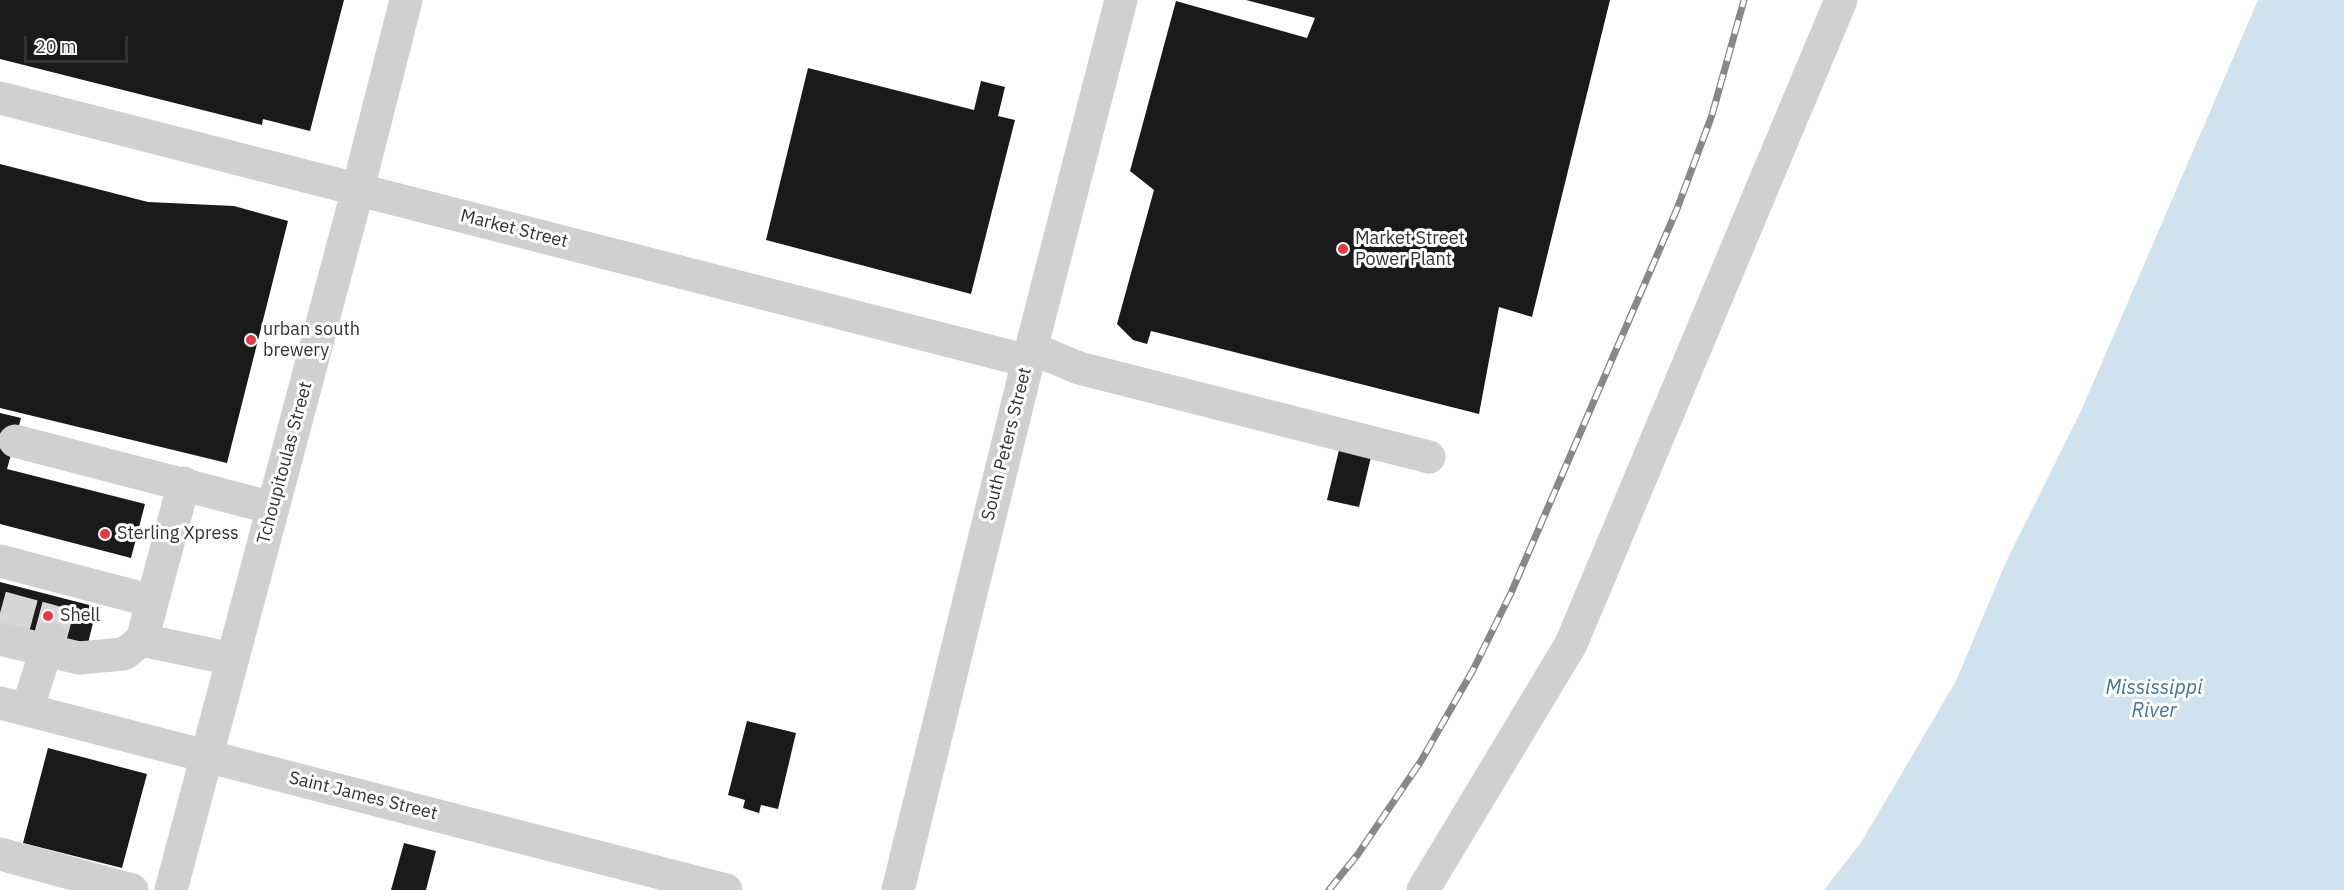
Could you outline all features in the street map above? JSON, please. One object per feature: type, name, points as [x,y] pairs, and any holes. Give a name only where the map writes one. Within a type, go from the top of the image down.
[{"type":"street","name":"Tchoupitoulas Street","points":[[171,890],[358,189],[406,0]]},
{"type":"street","name":"South Peters Street","points":[[898,890],[1030,354],[1121,0]]},
{"type":"street","points":[[1423,890],[1570,644],[1841,0]]},
{"type":"street","name":"Market Street","points":[[0,98],[358,189],[1030,354],[1429,457]]},
{"type":"street","points":[[15,441],[184,483],[273,508]]},
{"type":"street","points":[[8,636],[48,644],[79,658],[124,654],[142,640],[184,483]]},
{"type":"street","points":[[18,573],[63,588],[152,601]]},
{"type":"street","points":[[142,640],[232,659]]},
{"type":"street","points":[[8,709],[48,644]]},
{"type":"street","name":"Saint James Street","points":[[8,709],[206,756],[726,890]]},
{"type":"street","points":[[0,854],[132,890]]},
{"type":"water","name":"Mississippi River","points":[[2258,0],[2344,0],[2344,890],[1824,890],[1862,841],[1956,681],[2006,562],[2081,411]]},
{"type":"building","points":[[0,0],[344,0],[310,131],[263,119],[262,125],[0,59]]},
{"type":"building","name":"Market Street Power Plant","points":[[1246,0],[1610,0],[1532,317],[1499,307],[1479,414],[1151,331],[1147,344],[1133,340],[1117,324],[1154,190],[1130,171],[1176,1],[1307,38],[1315,18]]},
{"type":"building","points":[[808,68],[974,110],[981,81],[1005,87],[998,116],[1015,120],[971,294],[766,240]]},
{"type":"building","points":[[0,164],[148,202],[234,206],[288,221],[227,463],[0,408]]},
{"type":"building","points":[[0,413],[21,418],[7,469],[145,504],[131,558],[0,524]]},
{"type":"building","points":[[1339,450],[1371,457],[1359,507],[1327,500]]},
{"type":"building","name":"Shell","points":[[0,582],[97,607],[87,647],[0,625]]},
{"type":"building","points":[[747,721],[796,733],[778,809],[761,805],[759,813],[743,808],[745,800],[728,795]]},
{"type":"building","points":[[48,748],[147,774],[122,868],[23,843]]},
{"type":"building","points":[[404,843],[436,851],[426,890],[391,890]]},
{"type":"tunnel","points":[[13,628],[24,588]]},
{"type":"tunnel","points":[[50,638],[61,597]]},
{"type":"railway","points":[[1329,890],[1358,854],[1421,761],[1473,670],[1511,593],[1677,209],[1712,115],[1744,0]]},
{"type":"place","name":"Market Street Power Plant","points":[[1343,249]]},
{"type":"place","name":"urban south brewery","points":[[251,340]]},
{"type":"place","name":"Sterling Xpress","points":[[105,534]]},
{"type":"place","name":"Shell","points":[[48,616]]}]
